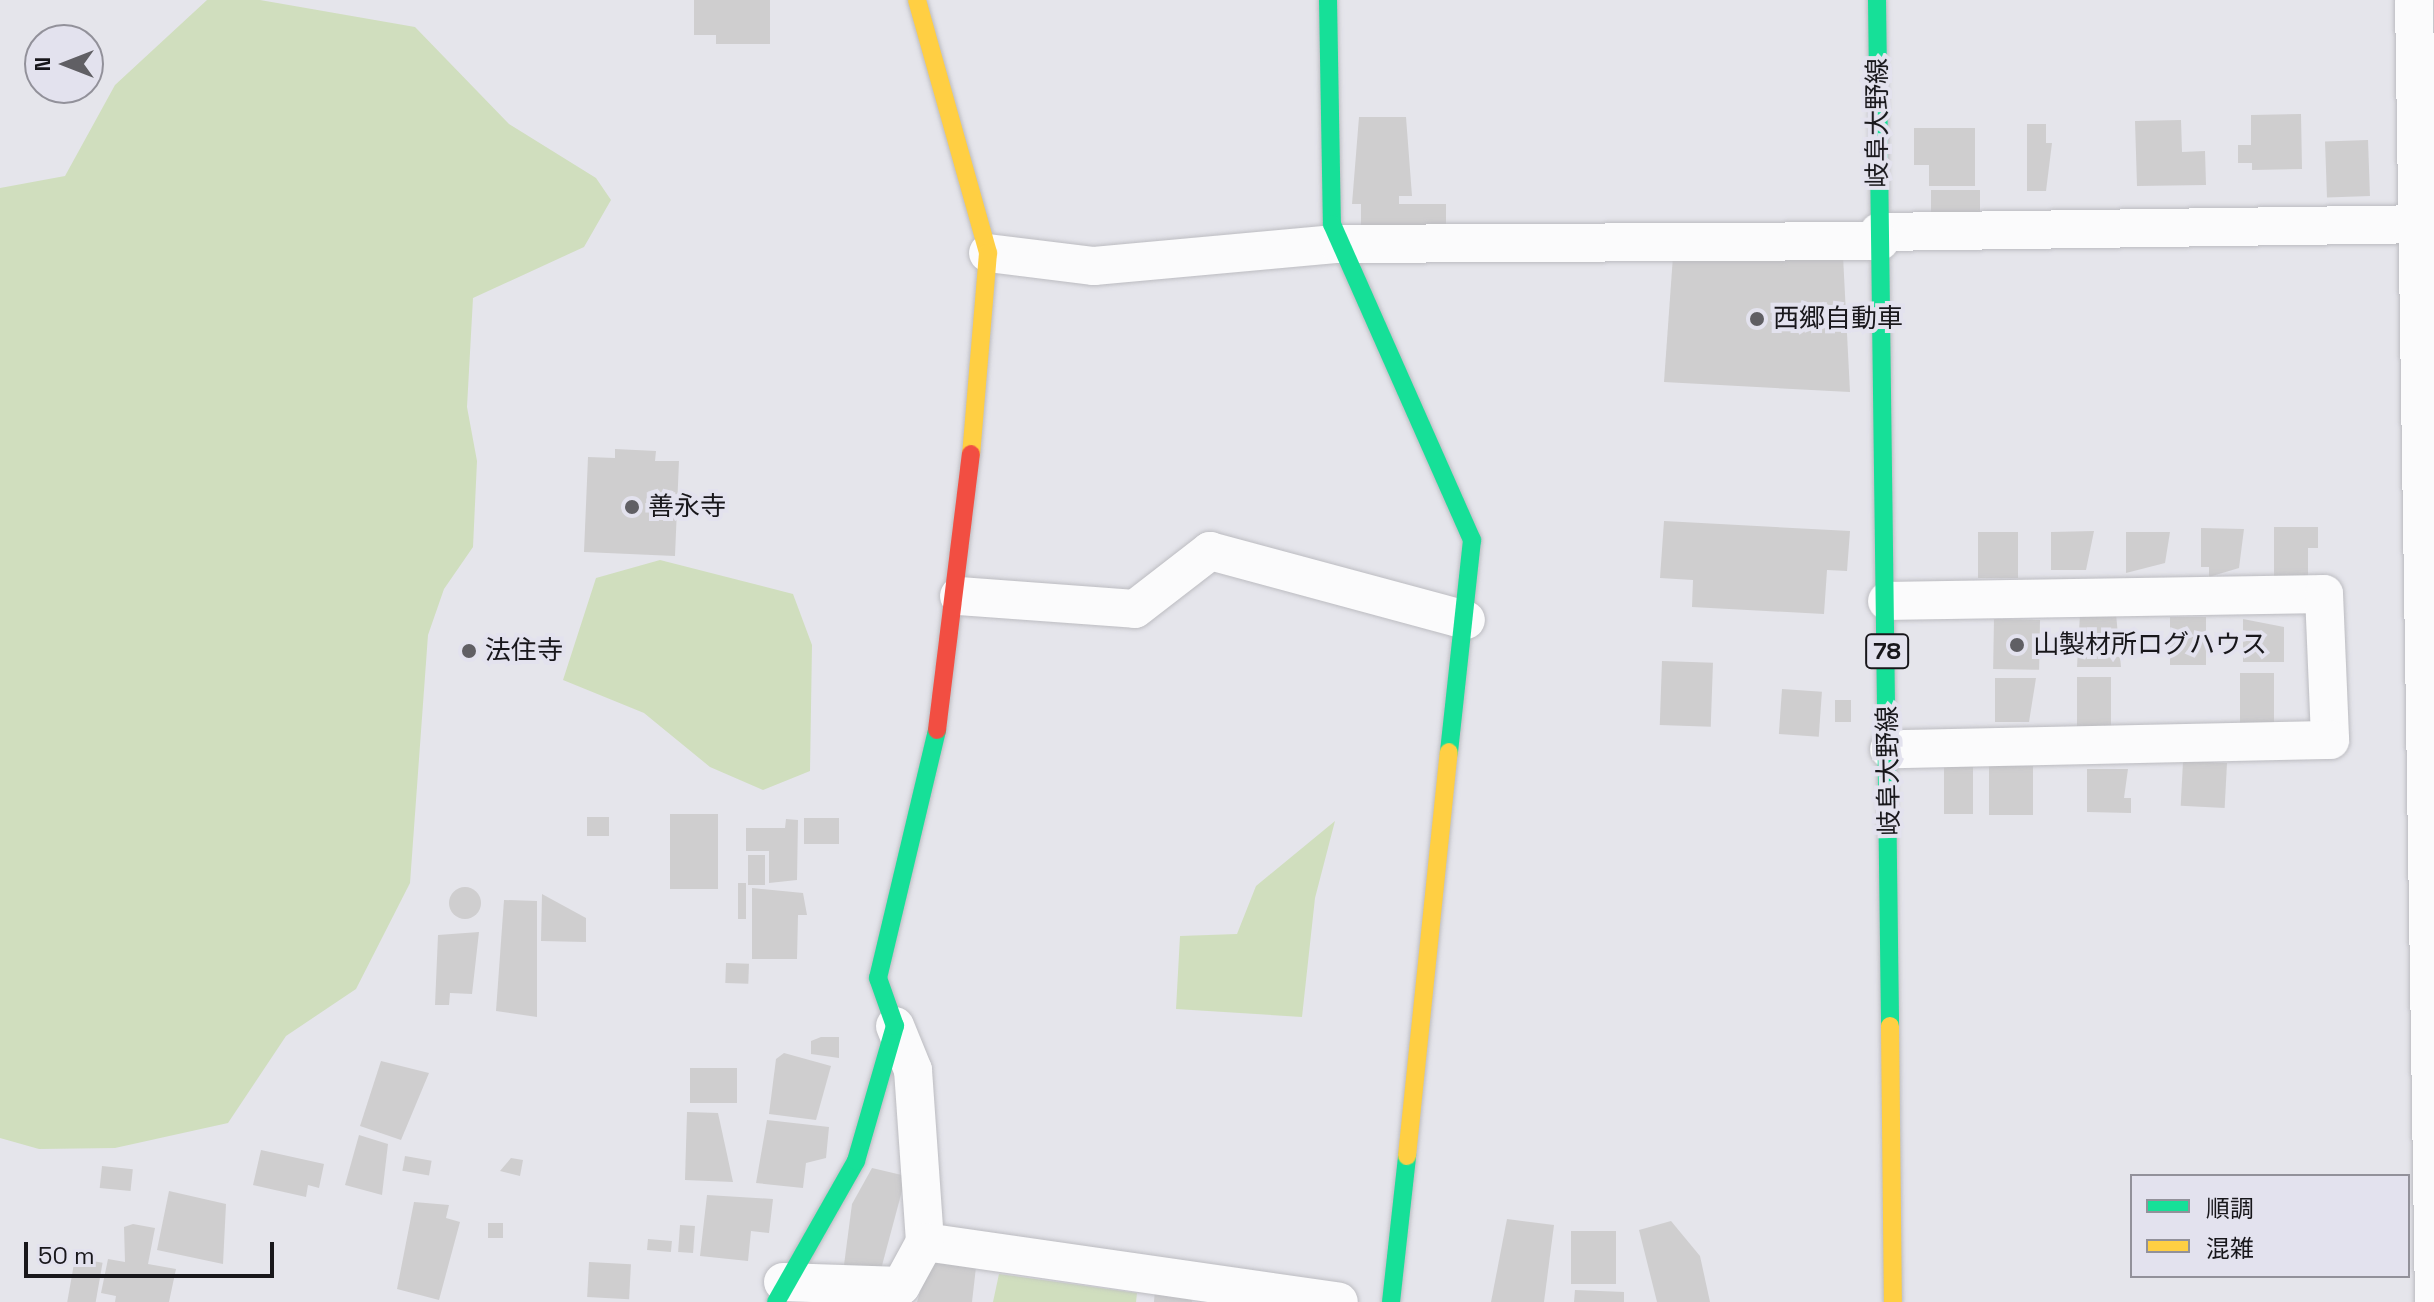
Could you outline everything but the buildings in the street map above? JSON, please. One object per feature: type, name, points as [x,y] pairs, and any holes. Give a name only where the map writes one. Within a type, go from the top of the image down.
[{"type":"street","points":[[780,1292],[901,1286],[925,1242],[913,1070],[878,978],[929,781],[959,596],[988,253],[917,0]]},
{"type":"street","points":[[1328,0],[1338,244],[1472,540],[1466,620],[1427,922],[1391,1302]]},
{"type":"street","name":"岐阜大野線","points":[[1877,0],[1889,749],[1893,1302]]},
{"type":"street","points":[[2414,0],[2424,224],[2434,1302]]},
{"type":"street","points":[[988,253],[1094,266],[1338,244],[2424,224]]},
{"type":"street","points":[[959,596],[1135,609],[1210,551],[1466,620]]},
{"type":"street","points":[[1887,601],[2324,594],[2330,740],[1889,749]]},
{"type":"street","points":[[780,1292],[856,1161],[895,1026]]},
{"type":"street","points":[[925,1242],[1339,1302]]},
{"type":"green space","points":[[207,0],[260,0],[415,27],[509,124],[596,178],[611,200],[584,247],[473,298],[467,407],[477,461],[473,547],[444,589],[428,635],[410,883],[356,989],[286,1036],[228,1123],[115,1148],[39,1149],[0,1138],[0,188],[65,176],[115,85]]},
{"type":"green space","points":[[660,560],[793,594],[812,645],[810,771],[763,790],[710,767],[644,713],[563,680],[596,578]]},
{"type":"green space","points":[[1335,821],[1315,898],[1302,1017],[1176,1009],[1180,936],[1237,934],[1256,886]]},
{"type":"green space","points":[[999,1274],[1137,1293],[1136,1302],[993,1302]]},
{"type":"traffic: fast","points":[[1328,0],[1332,224],[1472,540],[1449,752]]},
{"type":"traffic: fast","points":[[1877,0],[1890,1026]]},
{"type":"traffic: fast","points":[[776,1302],[856,1161],[895,1026],[878,978],[937,730]]},
{"type":"traffic: fast","points":[[1391,1302],[1407,1156]]},
{"type":"traffic: slow","points":[[917,0],[988,253],[971,454]]},
{"type":"traffic: slow","points":[[1407,1156],[1449,752]]},
{"type":"traffic: slow","points":[[1890,1026],[1893,1302]]},
{"type":"traffic: jam","points":[[937,730],[971,454]]},
{"type":"place","name":"西郷自動車","points":[[1757,319]]},
{"type":"place","name":"善永寺","points":[[632,507]]},
{"type":"place","name":"山製材所ログハウス","points":[[2017,645]]},
{"type":"place","name":"法住寺","points":[[469,651]]}]
